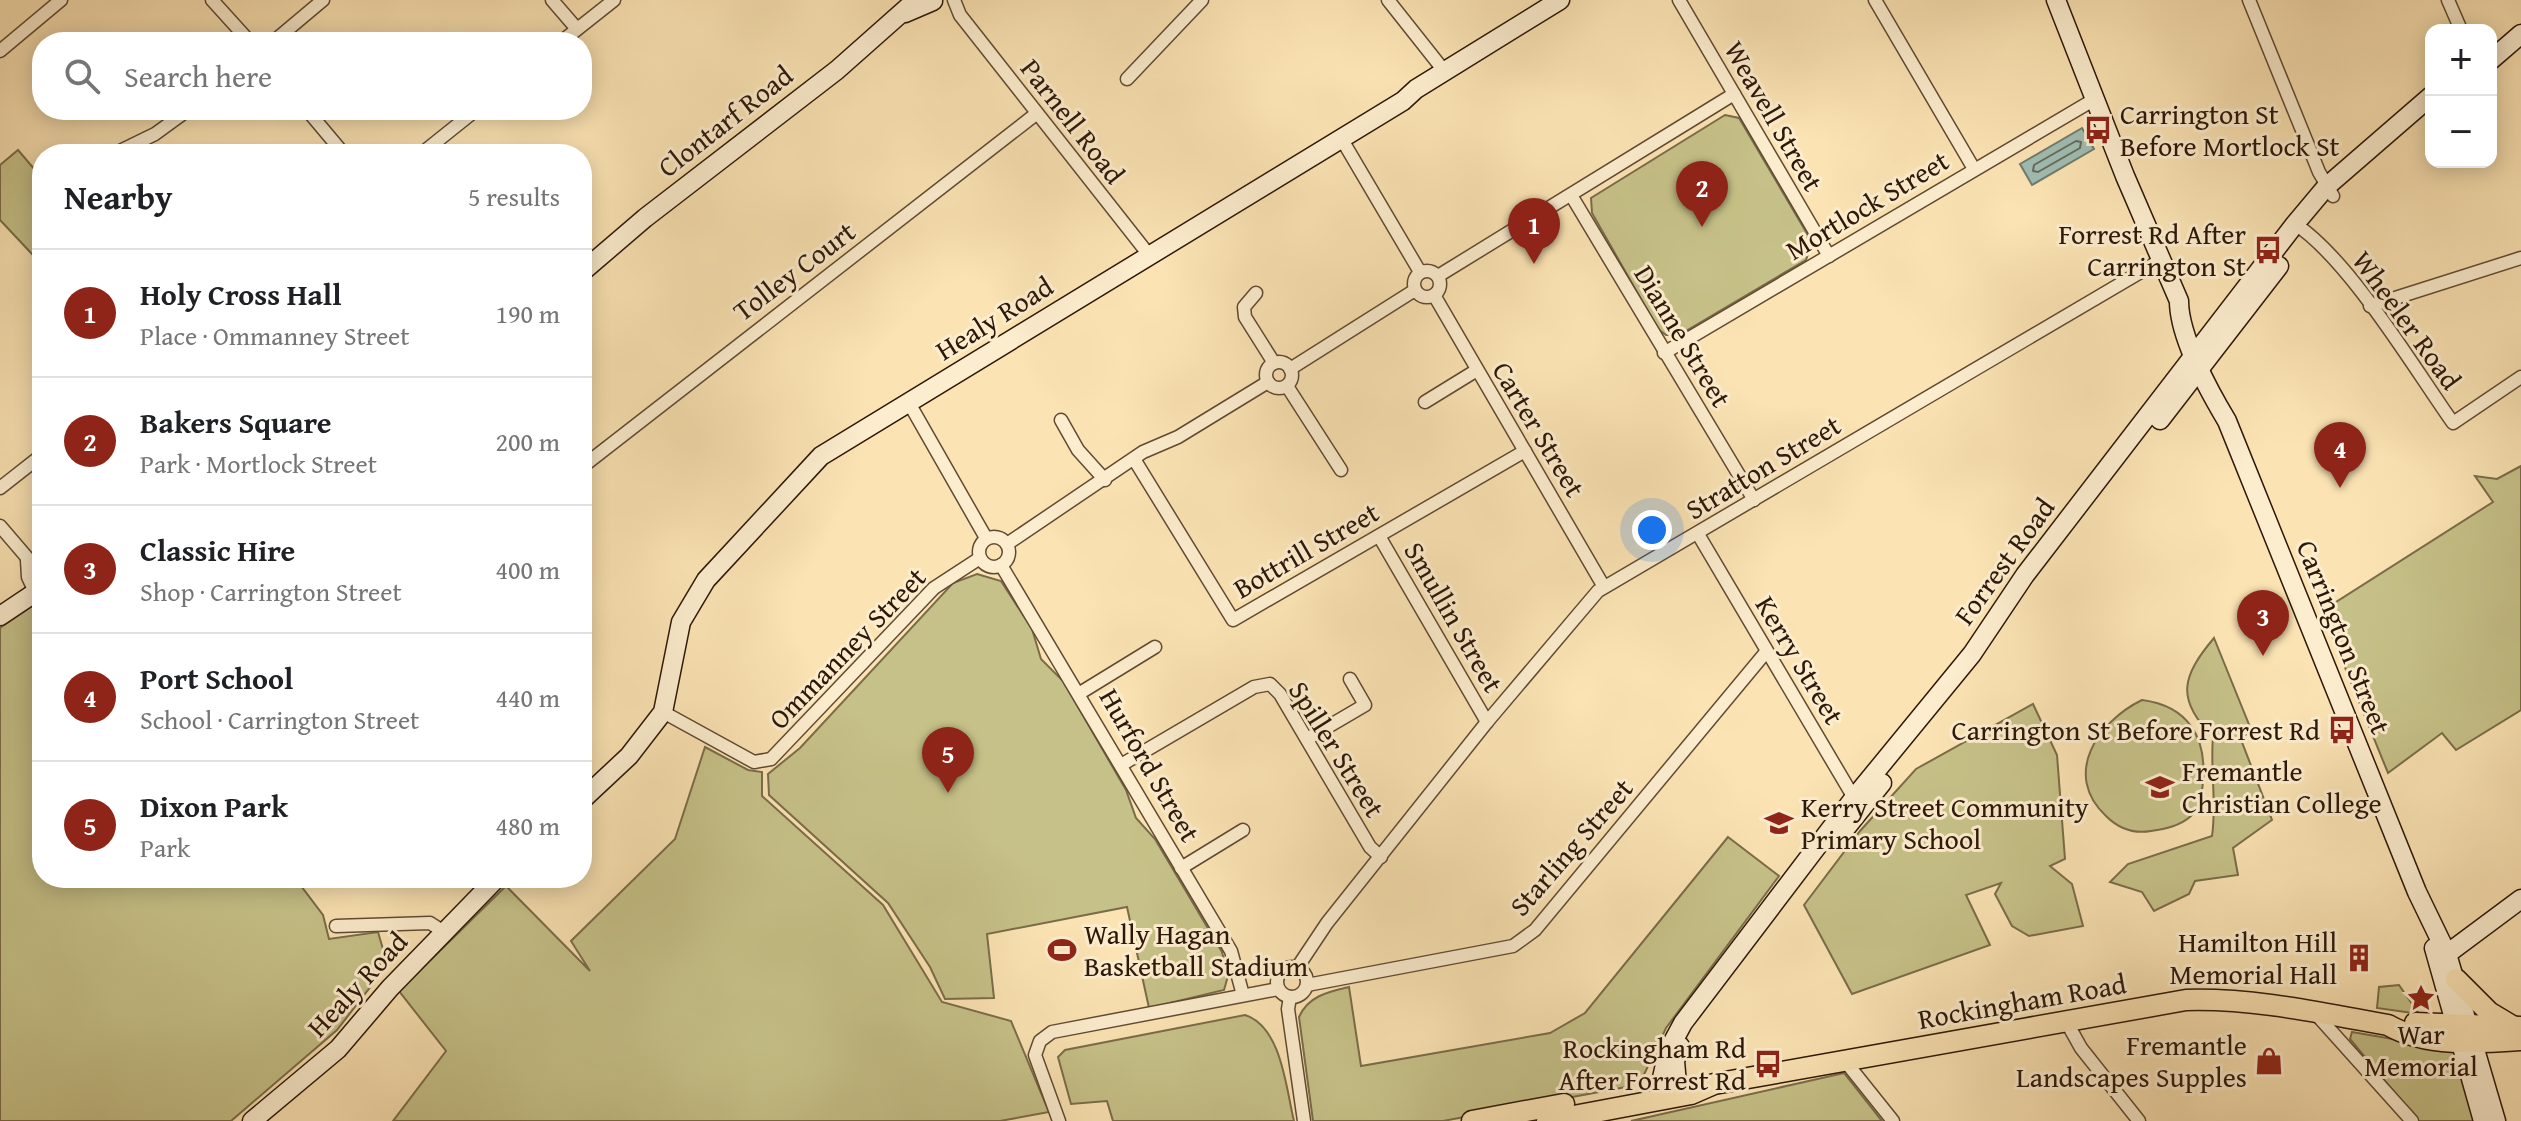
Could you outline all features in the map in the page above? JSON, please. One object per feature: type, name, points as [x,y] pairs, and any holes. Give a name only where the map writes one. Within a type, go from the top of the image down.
[{"type":"main road","name":"Clontarf Road","points":[[592,264],[916,0]]},
{"type":"main road","name":"Healy Road","points":[[592,791],[629,756],[663,712],[681,622],[706,580],[821,456],[1341,138],[1560,0]]},
{"type":"main road","name":"Carrington Street","points":[[2056,0],[2161,260],[2179,301],[2189,310],[2202,357],[2224,396],[2227,421],[2428,918],[2465,1034]]},
{"type":"main road","name":"Clontarf Road","points":[[902,14],[940,1]]},
{"type":"main road","points":[[2497,39],[2521,18]]},
{"type":"main road","points":[[2497,55],[2521,34]]},
{"type":"main road","name":"Forrest Road","points":[[1669,1085],[1668,1051],[1683,1023],[1972,654],[2025,575],[2202,357],[2330,192],[2425,102]]},
{"type":"main road","name":"Forrest Road","points":[[2330,192],[2425,115]]},
{"type":"main road","points":[[0,616],[32,591]]},
{"type":"main road","name":"Healy Road","points":[[252,1121],[338,1049],[487,888]]},
{"type":"main road","points":[[2447,954],[2521,899]]},
{"type":"main road","name":"Carrington Street","points":[[2428,918],[2456,979],[2465,1034]]},
{"type":"main road","points":[[2456,979],[2489,1012],[2519,1031]]},
{"type":"main road","name":"Rockingham Road","points":[[1547,1121],[1607,1115],[1691,1094],[1714,1084],[2186,1000],[2221,999],[2388,1025],[2403,1022],[2465,1034],[2519,1031]]},
{"type":"main road","points":[[2465,1034],[2483,1121]]},
{"type":"main road","points":[[2465,1034],[2496,1121]]},
{"type":"main road","name":"Rockingham Road","points":[[1472,1121],[1692,1081],[1714,1084]]},
{"type":"street","points":[[0,51],[61,0]]},
{"type":"street","points":[[212,0],[241,32]]},
{"type":"street","points":[[285,32],[323,0]]},
{"type":"street","points":[[552,0],[577,29]]},
{"type":"street","points":[[573,32],[614,0]]},
{"type":"street","points":[[1127,79],[1202,0]]},
{"type":"street","points":[[1388,0],[1445,72]]},
{"type":"street","name":"Weavell Street","points":[[1679,0],[1829,256]]},
{"type":"street","points":[[1875,0],[1974,169]]},
{"type":"street","points":[[2249,0],[2330,192]]},
{"type":"street","points":[[2448,0],[2458,24]]},
{"type":"street","name":"Parnell Road","points":[[940,1],[960,15],[1149,255]]},
{"type":"street","points":[[1438,276],[1734,94]]},
{"type":"street","name":"Mortlock Street","points":[[1664,353],[2095,99]]},
{"type":"street","name":"Tolley Court","points":[[592,459],[1036,114]]},
{"type":"street","points":[[134,144],[174,120]]},
{"type":"street","points":[[315,120],[336,144]]},
{"type":"street","points":[[434,144],[464,120]]},
{"type":"street","points":[[1341,138],[1420,272]]},
{"type":"street","name":"Dianne Street","points":[[1571,195],[1754,500]]},
{"type":"street","name":"Wheeler Road","points":[[2300,228],[2318,241],[2370,306],[2453,423],[2521,377]]},
{"type":"street","points":[[2370,306],[2521,258]]},
{"type":"street","name":"Stratton Street","points":[[1297,968],[1327,923],[1487,722],[1604,587],[2161,260]]},
{"type":"street","points":[[1430,270],[1438,276],[1440,287],[1434,295],[1423,297],[1415,290],[1414,280],[1420,272],[1430,270]]},
{"type":"street","points":[[1290,369],[1415,290]]},
{"type":"street","points":[[1256,293],[1244,307],[1245,317],[1274,363],[1290,369]]},
{"type":"street","name":"Carter Street","points":[[1434,295],[1604,587]]},
{"type":"street","points":[[1274,363],[1266,375],[1268,382],[1273,387],[1287,386]]},
{"type":"street","points":[[1287,386],[1292,374],[1290,369]]},
{"type":"street","points":[[1425,402],[1477,370]]},
{"type":"street","points":[[1007,544],[1134,459],[1178,437],[1268,382]]},
{"type":"street","points":[[1287,386],[1341,470]]},
{"type":"street","points":[[909,403],[986,538]]},
{"type":"street","points":[[1061,420],[1078,450],[1105,480]]},
{"type":"street","name":"Bottrill Street","points":[[1134,459],[1233,620],[1525,451]]},
{"type":"street","points":[[0,488],[32,463]]},
{"type":"street","points":[[0,526],[32,570]]},
{"type":"street","name":"Kerry Street","points":[[1698,534],[1857,804]]},
{"type":"street","name":"Smullin Street","points":[[1379,536],[1487,722]]},
{"type":"street","points":[[986,538],[1001,538],[1007,544],[1009,552],[1001,565],[993,567],[980,558],[980,544],[986,538]]},
{"type":"street","name":"Ommanney Street","points":[[663,712],[754,762],[771,759],[934,588],[980,558]]},
{"type":"street","points":[[27,560],[28,577],[32,580]]},
{"type":"street","name":"Hurford Street","points":[[1001,565],[1231,951],[1243,995]]},
{"type":"street","points":[[1080,693],[1155,647]]},
{"type":"street","name":"Starling Street","points":[[1307,985],[1513,946],[1535,930],[1766,652]]},
{"type":"street","points":[[1307,739],[1365,705],[1350,679]]},
{"type":"street","name":"Spiller Street","points":[[1121,765],[1254,687],[1270,684],[1280,694],[1370,847],[1381,857]]},
{"type":"street","points":[[1181,868],[1243,830]]},
{"type":"street","points":[[336,926],[430,923],[444,932]]},
{"type":"street","points":[[1278,989],[1277,979],[1283,970],[1297,968],[1305,975],[1307,985],[1303,993],[1290,997]]},
{"type":"street","points":[[1059,1121],[1035,1055],[1040,1041],[1052,1032],[1278,989],[1290,997]]},
{"type":"street","points":[[1290,997],[1288,1009],[1304,1121]]},
{"type":"street","points":[[2314,1012],[2344,1041],[2412,1121]]},
{"type":"street","points":[[2066,1021],[2081,1048],[2139,1121]]},
{"type":"street","points":[[1845,1061],[1893,1121]]},
{"type":"shaded area","points":[[1725,115],[1739,118],[1812,242],[1806,260],[1679,335],[1666,335],[1658,329],[1592,213],[1591,198]]},
{"type":"shaded area","points":[[18,150],[32,166],[32,254],[0,220],[0,165]]},
{"type":"shaded area","points":[[2521,466],[2521,710],[2456,750],[2442,733],[2388,773],[2322,611],[2493,502],[2475,476],[2497,479]]},
{"type":"shaded area","points":[[977,574],[1001,581],[1032,629],[1041,659],[1063,681],[1126,790],[1136,818],[1155,839],[1222,952],[1228,976],[1224,990],[1149,1008],[1127,907],[987,934],[994,998],[945,999],[930,967],[888,903],[769,795],[768,774],[800,748],[953,583]]},
{"type":"shaded area","points":[[32,606],[32,888],[303,888],[323,915],[329,939],[378,932],[383,949],[378,977],[337,1030],[231,1121],[0,1121],[0,628]]},
{"type":"shaded area","points":[[2214,638],[2252,732],[2240,737],[2272,820],[2233,848],[2238,875],[2195,881],[2189,894],[2154,911],[2142,892],[2110,882],[2128,864],[2212,836],[2213,737],[2193,711],[2187,688],[2195,664]]},
{"type":"shaded area","points":[[2142,700],[2172,709],[2191,726],[2202,751],[2203,782],[2198,805],[2187,819],[2162,829],[2138,832],[2116,824],[2093,800],[2087,784],[2086,767],[2099,736],[2111,722]]},
{"type":"shaded area","points":[[2033,704],[2057,755],[2065,859],[2050,866],[2072,884],[2083,926],[2029,936],[2012,926],[1995,894],[2001,883],[1966,895],[1990,945],[1852,994],[1804,905],[1860,831],[1916,769]]},
{"type":"shaded area","points":[[705,747],[748,770],[762,772],[762,796],[883,905],[942,1002],[1011,1021],[1049,1112],[1000,1121],[393,1121],[446,1051],[399,991],[504,888],[508,888],[590,971],[571,941],[675,839]]},
{"type":"shaded area","points":[[1728,837],[1779,876],[1666,1028],[1641,1081],[1626,1087],[1443,1121],[1313,1121],[1299,1017],[1313,1000],[1349,987],[1361,1066],[1550,1033],[1585,1013]]},
{"type":"shaded area","points":[[2399,985],[2419,1014],[2377,1008],[2379,987]]},
{"type":"shaded area","points":[[1245,1015],[1267,1032],[1275,1045],[1294,1121],[1113,1121],[1107,1101],[1071,1104],[1058,1057],[1065,1050]]},
{"type":"shaded area","points":[[2352,1032],[2451,1049],[2458,1055],[2477,1121],[2418,1121],[2350,1039]]},
{"type":"shaded area","points":[[1844,1073],[1882,1121],[1631,1121]]},
{"type":"water","points":[[2082,128],[2094,149],[2032,185],[2020,164]]},
{"type":"place","name":"Carrington St Before Mortlock St","points":[[2098,130]]},
{"type":"place","name":"Bakers Square","points":[[1702,227]]},
{"type":"place","name":"Forrest Rd After Carrington St","points":[[2268,250]]},
{"type":"place","name":"Holy Cross Hall","points":[[1534,264]]},
{"type":"place","name":"Port School","points":[[2340,488]]},
{"type":"place","name":"Classic Hire","points":[[2263,656]]},
{"type":"place","name":"Carrington St Before Forrest Rd","points":[[2342,730]]},
{"type":"place","name":"Fremantle Christian College","points":[[2160,787]]},
{"type":"place","name":"Dixon Park","points":[[948,793]]},
{"type":"place","name":"Kerry Street Community Primary School","points":[[1779,823]]},
{"type":"place","name":"Wally Hagan Basketball Stadium","points":[[1062,950]]},
{"type":"place","name":"Hamilton Hill Memorial Hall","points":[[2359,958]]},
{"type":"place","name":"War Memorial","points":[[2421,998]]},
{"type":"place","name":"Fremantle Landscapes Supples","points":[[2269,1061]]},
{"type":"place","name":"Rockingham Rd After Forrest Rd","points":[[1768,1064]]}]
